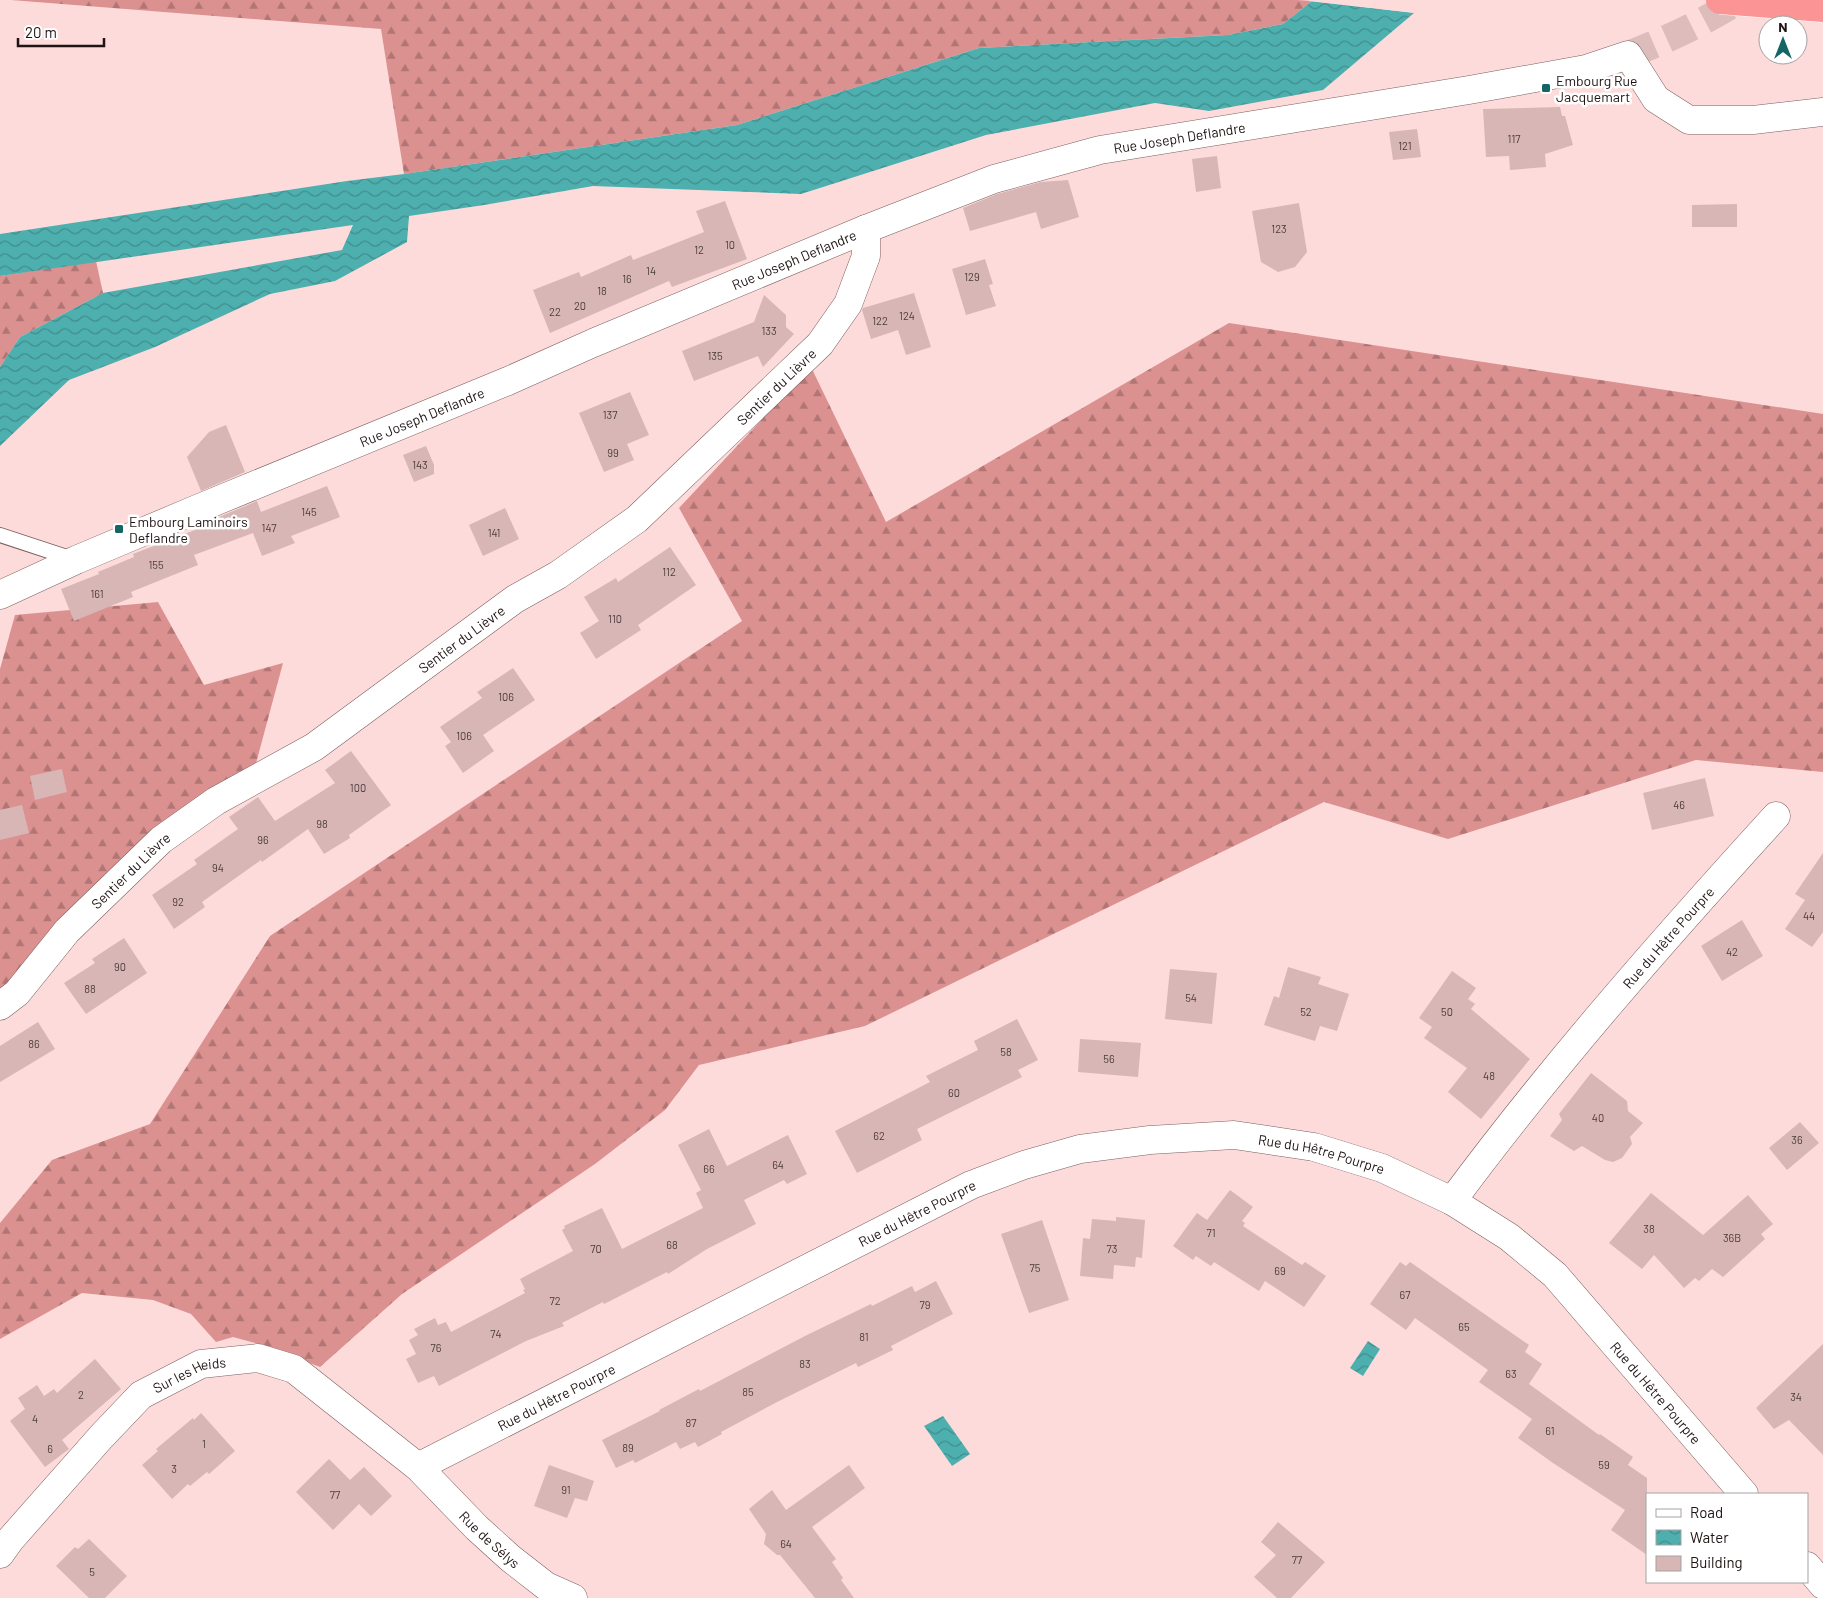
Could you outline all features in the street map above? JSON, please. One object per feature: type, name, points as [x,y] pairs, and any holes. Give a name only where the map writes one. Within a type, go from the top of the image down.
[{"type":"highway","points":[[1720,0],[1823,8]]},
{"type":"street","name":"Rue Joseph Deflandre","points":[[0,595],[76,560],[508,381],[593,343],[866,229],[994,179],[1100,150],[1586,69],[1628,55],[1656,99],[1689,120],[1753,120],[1823,112]]},
{"type":"street","name":"Sentier du Lièvre","points":[[0,1006],[17,993],[67,931],[161,840],[216,801],[314,747],[514,599],[558,575],[636,519],[820,344],[848,304],[866,256],[866,229]]},
{"type":"street","name":"Rue du Hêtre Pourpre","points":[[1452,1201],[1489,1151],[1660,944],[1776,816]]},
{"type":"street","name":"Rue du Hêtre Pourpre","points":[[418,1467],[946,1197],[971,1186],[1024,1165],[1080,1149],[1150,1140],[1234,1135],[1323,1150],[1382,1168],[1452,1201],[1509,1237],[1555,1275],[1743,1493]]},
{"type":"street","name":"Sur les Heids","points":[[0,1554],[10,1540],[95,1444],[141,1395],[200,1364],[258,1358],[294,1370],[418,1467]]},
{"type":"street","name":"Rue de Sélys","points":[[418,1467],[476,1528],[510,1558],[546,1586],[573,1598]]},
{"type":"street","points":[[1808,1567],[1823,1585]]},
{"type":"lane","points":[[0,535],[76,560]]},
{"type":"green space","points":[[11,0],[1312,1],[1283,24],[1228,35],[979,48],[737,125],[404,174],[381,29]]},
{"type":"green space","points":[[96,261],[103,293],[20,337],[0,367],[0,276]]},
{"type":"green space","points":[[1229,323],[1823,414],[1823,772],[1696,760],[1448,839],[1324,802],[865,1026],[699,1065],[665,1110],[595,1164],[402,1294],[320,1367],[263,1345],[233,1337],[216,1342],[191,1314],[153,1300],[82,1293],[0,1339],[0,1223],[52,1160],[150,1124],[270,936],[742,621],[679,508],[811,367],[886,522]]},
{"type":"green space","points":[[158,602],[204,685],[283,663],[251,782],[216,801],[0,1006],[0,669],[15,615]]},
{"type":"water","points":[[1312,1],[1414,13],[1323,90],[1209,111],[1155,103],[986,135],[801,194],[593,186],[409,216],[407,242],[335,281],[270,294],[155,347],[69,380],[0,446],[0,367],[20,337],[103,293],[342,250],[353,225],[0,276],[0,234],[347,181],[737,125],[979,48],[1228,35],[1283,24]]},
{"type":"water","points":[[1368,1341],[1380,1349],[1363,1376],[1350,1368]]},
{"type":"water","points":[[943,1416],[970,1454],[952,1466],[924,1426]]},
{"type":"pier","points":[[1308,1],[1414,10],[1416,13]]},
{"type":"building","points":[[1560,107],[1562,116],[1565,116],[1573,145],[1545,154],[1546,167],[1510,170],[1509,156],[1486,157],[1483,109]]},
{"type":"building","points":[[1417,129],[1421,157],[1393,160],[1389,132]]},
{"type":"building","points":[[1217,156],[1221,188],[1196,192],[1192,159]]},
{"type":"building","points":[[1068,180],[1079,217],[1041,229],[1036,212],[970,231],[963,208],[997,194],[1041,182]]},
{"type":"building","points":[[725,201],[747,259],[672,287],[669,281],[550,333],[533,290],[579,272],[581,277],[631,255],[633,260],[704,232],[696,211]]},
{"type":"building","points":[[1299,203],[1307,252],[1295,267],[1278,272],[1261,262],[1252,211]]},
{"type":"building","points":[[1737,204],[1737,227],[1692,227],[1692,205]]},
{"type":"building","points":[[985,259],[993,284],[989,285],[996,306],[966,315],[952,269]]},
{"type":"building","points":[[914,293],[931,347],[906,355],[898,330],[871,339],[863,308]]},
{"type":"building","points":[[764,295],[786,315],[786,327],[794,334],[763,367],[758,356],[694,381],[682,351],[754,322]]},
{"type":"building","points":[[630,392],[649,435],[627,444],[634,460],[604,472],[579,413]]},
{"type":"building","points":[[226,425],[245,472],[201,491],[187,457],[209,432]]},
{"type":"building","points":[[426,446],[434,465],[434,474],[414,482],[403,455]]},
{"type":"building","points":[[327,486],[340,517],[291,536],[295,543],[262,556],[253,533],[194,555],[198,565],[131,592],[133,597],[74,621],[61,589],[99,574],[98,572],[134,557],[133,554],[213,523],[212,520],[257,501],[261,512]]},
{"type":"building","points":[[505,508],[519,539],[483,556],[469,525]]},
{"type":"building","points":[[670,547],[696,585],[638,625],[641,630],[596,659],[580,633],[599,621],[584,597],[616,578],[618,582]]},
{"type":"building","points":[[513,668],[535,700],[483,735],[494,751],[463,773],[445,746],[451,742],[440,727],[482,698],[477,692]]},
{"type":"building","points":[[351,751],[391,805],[349,835],[350,838],[324,854],[308,829],[202,902],[205,907],[174,929],[152,895],[197,864],[194,860],[238,829],[229,817],[258,797],[275,821],[335,783],[325,770]]},
{"type":"building","points":[[62,769],[67,792],[35,800],[30,776]]},
{"type":"building","points":[[1705,778],[1714,816],[1652,830],[1643,793]]},
{"type":"building","points":[[22,805],[29,833],[0,840],[0,810]]},
{"type":"building","points":[[1823,853],[1823,932],[1812,947],[1785,929],[1805,900],[1795,894]]},
{"type":"building","points":[[1742,920],[1763,956],[1722,981],[1701,946]]},
{"type":"building","points":[[124,938],[147,973],[86,1014],[64,983],[95,963],[92,959]]},
{"type":"building","points":[[1288,967],[1321,977],[1318,984],[1349,994],[1337,1031],[1320,1026],[1315,1041],[1264,1025],[1274,996],[1279,998]]},
{"type":"building","points":[[1170,969],[1217,973],[1212,1024],[1165,1019]]},
{"type":"building","points":[[1452,971],[1476,988],[1468,999],[1475,1004],[1471,1009],[1530,1059],[1481,1119],[1448,1092],[1467,1068],[1424,1038],[1432,1027],[1419,1018]]},
{"type":"building","points":[[1017,1019],[1038,1060],[1018,1070],[1022,1077],[917,1129],[922,1140],[857,1173],[835,1131],[930,1082],[926,1076],[978,1050],[974,1041]]},
{"type":"building","points":[[38,1022],[55,1049],[0,1082],[0,1046]]},
{"type":"building","points":[[1080,1039],[1141,1043],[1138,1077],[1078,1072]]},
{"type":"building","points":[[1591,1073],[1627,1101],[1628,1111],[1643,1123],[1630,1137],[1632,1144],[1622,1158],[1613,1162],[1605,1160],[1582,1146],[1574,1151],[1550,1136],[1562,1120],[1559,1114]]},
{"type":"building","points":[[1800,1122],[1819,1143],[1787,1170],[1769,1148]]},
{"type":"building","points":[[709,1129],[727,1166],[788,1135],[807,1174],[787,1184],[784,1180],[744,1200],[756,1224],[707,1249],[668,1274],[667,1272],[604,1304],[603,1302],[562,1323],[564,1326],[526,1341],[439,1386],[434,1376],[418,1383],[406,1359],[416,1354],[409,1340],[418,1335],[414,1329],[435,1318],[438,1325],[446,1322],[451,1332],[525,1293],[520,1279],[573,1251],[562,1230],[565,1228],[564,1226],[602,1208],[622,1249],[703,1208],[696,1193],[701,1190],[678,1145]]},
{"type":"building","points":[[1230,1190],[1253,1207],[1242,1221],[1245,1223],[1243,1226],[1302,1265],[1305,1262],[1326,1276],[1304,1307],[1265,1281],[1259,1291],[1214,1262],[1211,1266],[1196,1256],[1193,1260],[1173,1246],[1197,1213],[1207,1220]]},
{"type":"building","points":[[1651,1193],[1703,1235],[1748,1195],[1773,1224],[1761,1234],[1765,1239],[1723,1277],[1712,1269],[1699,1281],[1695,1278],[1684,1288],[1654,1255],[1642,1269],[1609,1243]]},
{"type":"building","points":[[1116,1217],[1145,1220],[1142,1258],[1136,1257],[1135,1267],[1114,1265],[1113,1279],[1080,1276],[1083,1238],[1090,1239],[1092,1219],[1116,1221]]},
{"type":"building","points":[[1042,1220],[1069,1300],[1029,1313],[1001,1234]]},
{"type":"building","points":[[1400,1262],[1406,1266],[1410,1262],[1529,1345],[1525,1352],[1542,1364],[1529,1384],[1599,1435],[1633,1457],[1628,1465],[1647,1478],[1646,1554],[1611,1530],[1625,1510],[1518,1438],[1532,1419],[1479,1382],[1488,1370],[1415,1318],[1406,1330],[1370,1304]]},
{"type":"building","points":[[936,1281],[953,1314],[891,1346],[893,1350],[858,1367],[856,1363],[775,1403],[721,1432],[722,1434],[698,1447],[695,1442],[680,1449],[676,1442],[635,1463],[633,1460],[616,1468],[602,1440],[699,1389],[700,1391],[871,1304],[872,1306],[912,1286],[915,1292]]},
{"type":"building","points":[[1823,1344],[1823,1455],[1789,1420],[1774,1429],[1756,1408]]},
{"type":"building","points":[[95,1359],[121,1389],[62,1440],[69,1449],[45,1467],[10,1421],[25,1409],[18,1398],[37,1385],[44,1396],[54,1389],[57,1393]]},
{"type":"building","points":[[201,1413],[235,1451],[209,1474],[207,1472],[190,1486],[188,1484],[172,1499],[142,1465],[158,1451],[156,1449]]},
{"type":"building","points":[[329,1459],[350,1480],[364,1467],[392,1496],[371,1516],[359,1504],[333,1530],[296,1492]]},
{"type":"building","points":[[549,1465],[594,1481],[587,1501],[575,1498],[567,1518],[534,1506]]},
{"type":"building","points":[[849,1465],[865,1488],[812,1527],[836,1559],[832,1562],[843,1578],[841,1580],[854,1598],[815,1598],[780,1555],[777,1555],[764,1544],[766,1534],[749,1509],[772,1490],[786,1510]]},
{"type":"building","points":[[1278,1522],[1325,1562],[1291,1598],[1277,1598],[1254,1577],[1276,1555],[1261,1542]]},
{"type":"building","points":[[89,1539],[127,1576],[105,1598],[89,1598],[56,1566],[75,1547],[78,1549]]},
{"type":"tunnel","points":[[1628,55],[1685,30],[1739,0]]},
{"type":"place","name":"Embourg Rue Jacquemart","points":[[1546,88]]},
{"type":"place","name":"Embourg Laminoirs Deflandre","points":[[119,529]]}]
